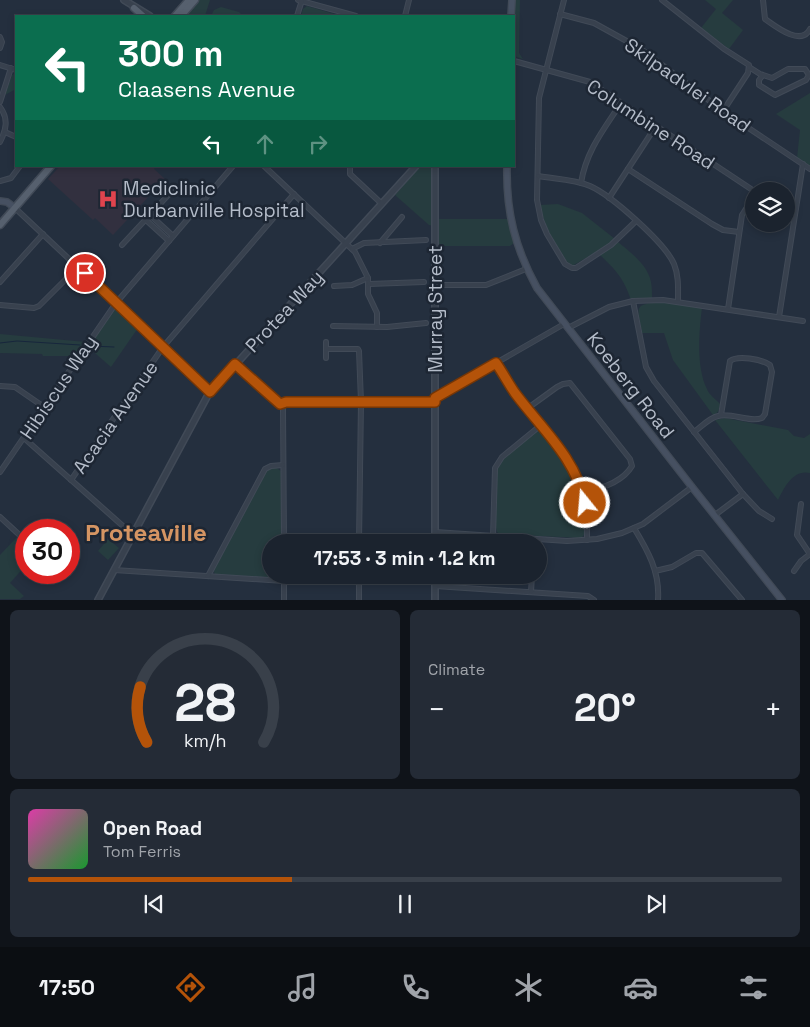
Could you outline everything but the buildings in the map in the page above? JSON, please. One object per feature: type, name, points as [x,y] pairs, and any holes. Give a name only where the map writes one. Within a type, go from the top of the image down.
[{"type":"main road","points":[[176,15],[189,0]]},
{"type":"main road","points":[[183,15],[195,0]]},
{"type":"main road","points":[[510,15],[511,0]]},
{"type":"main road","points":[[134,8],[142,15]]},
{"type":"main road","points":[[0,225],[50,167]]},
{"type":"main road","name":"Koeberg Road","points":[[507,167],[510,216],[517,247],[526,269],[537,288],[782,600]]},
{"type":"main road","points":[[0,200],[7,202],[15,208]]},
{"type":"main road","points":[[770,585],[775,586],[786,600]]},
{"type":"street","points":[[124,0],[148,15]]},
{"type":"street","points":[[297,15],[300,0],[352,15]]},
{"type":"street","points":[[405,15],[409,0]]},
{"type":"street","points":[[564,0],[538,101],[537,200],[542,224],[568,267],[576,268],[602,252],[636,221]]},
{"type":"street","points":[[662,0],[724,49],[763,75],[774,78],[784,70],[792,68],[805,69],[809,75],[806,80],[776,96],[760,86],[758,82],[763,75]]},
{"type":"street","points":[[763,0],[765,19],[786,34],[804,36],[810,29]]},
{"type":"street","name":"Skilpadvlei Road","points":[[560,14],[594,23],[641,49],[723,111],[810,169]]},
{"type":"street","points":[[0,37],[2,42],[0,48]]},
{"type":"street","name":"Columbine Road","points":[[515,61],[590,82],[745,185]]},
{"type":"street","points":[[0,65],[15,70]]},
{"type":"street","points":[[723,111],[748,73],[749,67]]},
{"type":"street","points":[[0,102],[11,68]]},
{"type":"street","points":[[581,183],[584,164],[591,149],[621,103]]},
{"type":"street","points":[[0,107],[4,113],[6,123],[5,132],[0,142]]},
{"type":"street","points":[[609,198],[656,126]]},
{"type":"street","points":[[5,132],[15,137]]},
{"type":"street","points":[[779,317],[803,164]]},
{"type":"street","points":[[0,181],[11,178],[19,167]]},
{"type":"street","name":"Hibiscus Way","points":[[0,472],[116,303],[232,167]]},
{"type":"street","points":[[265,167],[352,249],[368,278],[368,292],[376,310],[377,327]]},
{"type":"street","points":[[350,167],[350,174],[382,204]]},
{"type":"street","name":"Protea Way","points":[[98,600],[210,392],[415,167]]},
{"type":"street","name":"Murray Street","points":[[435,167],[435,532]]},
{"type":"street","points":[[628,168],[712,224],[723,230],[739,232]]},
{"type":"street","points":[[538,176],[581,183],[596,189],[636,221],[660,243],[671,258],[676,272],[678,302]]},
{"type":"street","points":[[122,245],[172,191]]},
{"type":"street","name":"Acacia Avenue","points":[[71,480],[163,347],[294,194]]},
{"type":"street","points":[[15,208],[210,392]]},
{"type":"street","points":[[728,309],[739,232],[742,215],[745,210]]},
{"type":"street","points":[[150,215],[173,236]]},
{"type":"street","points":[[380,243],[402,217]]},
{"type":"street","points":[[146,220],[169,241]]},
{"type":"street","points":[[0,282],[44,234]]},
{"type":"street","points":[[352,249],[362,244],[426,240]]},
{"type":"street","points":[[0,305],[34,308],[39,306],[78,267]]},
{"type":"street","points":[[435,285],[482,285],[526,269]]},
{"type":"street","points":[[334,286],[352,285],[368,278]]},
{"type":"street","points":[[369,284],[424,282]]},
{"type":"street","points":[[280,404],[286,402],[435,400],[496,363],[565,326],[609,307],[634,301],[663,300],[803,321]]},
{"type":"street","points":[[634,301],[643,354],[650,374],[743,494],[758,511],[772,519]]},
{"type":"street","points":[[333,326],[377,327],[426,323]]},
{"type":"street","points":[[326,342],[326,358]]},
{"type":"street","points":[[326,349],[358,349],[360,352],[359,534]]},
{"type":"street","points":[[694,432],[712,418],[721,415],[756,419],[763,417],[772,372],[770,365],[738,358],[730,361],[721,415]]},
{"type":"street","points":[[496,363],[514,392],[568,460],[583,492],[587,540]]},
{"type":"street","points":[[235,364],[280,404],[283,411],[284,534]]},
{"type":"street","points":[[528,408],[562,384],[570,383],[630,459],[632,466],[624,475],[608,485],[583,492]]},
{"type":"street","points":[[0,386],[15,387],[44,407]]},
{"type":"street","points":[[493,534],[495,468],[502,457],[541,425]]},
{"type":"street","points":[[24,438],[133,535]]},
{"type":"street","points":[[208,576],[265,469],[271,466],[284,465]]},
{"type":"street","points":[[547,541],[587,540],[611,536],[634,528],[666,508],[692,487]]},
{"type":"street","points":[[715,516],[743,494]]},
{"type":"street","points":[[794,571],[801,561],[810,554],[797,536],[801,504]]},
{"type":"street","points":[[0,517],[15,531]]},
{"type":"street","points":[[634,528],[648,552],[655,571],[658,600]]},
{"type":"street","points":[[435,532],[458,534]]},
{"type":"street","points":[[655,571],[672,567],[696,553],[702,553],[742,600]]},
{"type":"street","points":[[114,570],[262,580]]},
{"type":"street","points":[[284,584],[284,600]]},
{"type":"street","points":[[359,584],[359,600]]},
{"type":"street","points":[[531,584],[531,592]]},
{"type":"street","points":[[435,600],[435,586],[588,596],[594,600]]},
{"type":"shaded area","name":"Mediclinic Durbanville Hospital","points":[[59,167],[155,167],[154,169],[165,179],[113,235],[95,218],[93,220],[48,179]]},
{"type":"green space","points":[[198,0],[210,0],[205,15],[187,15]]},
{"type":"green space","points":[[515,0],[520,0],[519,53],[523,59],[515,56]]},
{"type":"green space","points":[[705,0],[733,0],[722,13],[743,30],[729,49],[701,28],[716,9]]},
{"type":"green space","points":[[307,6],[338,15],[301,15],[303,9]]},
{"type":"green space","points":[[221,7],[239,12],[242,15],[212,15],[214,10]]},
{"type":"green space","points":[[15,74],[15,90],[5,95],[12,75]]},
{"type":"green space","points":[[810,93],[810,167],[797,158],[800,130],[776,114]]},
{"type":"green space","points":[[419,167],[433,167],[433,226],[429,225],[395,195]]},
{"type":"green space","points":[[558,204],[582,213],[615,239],[602,249],[572,266],[556,247],[547,229],[540,205]]},
{"type":"green space","points":[[437,219],[508,219],[514,243],[510,246],[437,246]]},
{"type":"green space","points":[[618,242],[638,259],[646,270],[651,282],[652,298],[631,300],[619,275],[600,255]]},
{"type":"green space","points":[[662,302],[702,308],[699,338],[701,370],[708,391],[720,404],[718,411],[713,415],[673,360],[664,333],[642,333],[639,308],[646,304]]},
{"type":"green space","points":[[117,309],[138,328],[111,367],[88,347],[113,311]]},
{"type":"green space","points":[[0,334],[86,342],[76,356],[0,353]]},
{"type":"green space","points":[[725,418],[788,430],[794,436],[804,438],[810,434],[810,473],[799,474],[790,480],[778,500],[715,420]]},
{"type":"green space","points":[[539,430],[542,431],[568,466],[581,498],[585,534],[581,538],[547,536],[547,534],[500,534],[497,532],[495,499],[498,466],[523,441]]},
{"type":"green space","points":[[277,468],[281,471],[281,534],[262,534],[262,577],[215,574],[213,570],[267,470]]},
{"type":"green space","points":[[15,539],[15,577],[10,583],[24,596],[20,599],[0,599],[0,555]]},
{"type":"green space","points":[[108,539],[119,548],[108,560],[98,551]]},
{"type":"waterway","points":[[0,343],[17,341],[80,345]]},
{"type":"waterway","points":[[90,346],[114,347]]},
{"type":"place","name":"Mediclinic Durbanville Hospital","points":[[108,199]]},
{"type":"district","name":"Proteaville","points":[[146,533]]},
{"type":"route","points":[[85,273],[210,392],[235,364],[280,404],[286,402],[435,402],[435,398],[496,363],[514,392],[568,460],[583,492],[585,503]]}]
